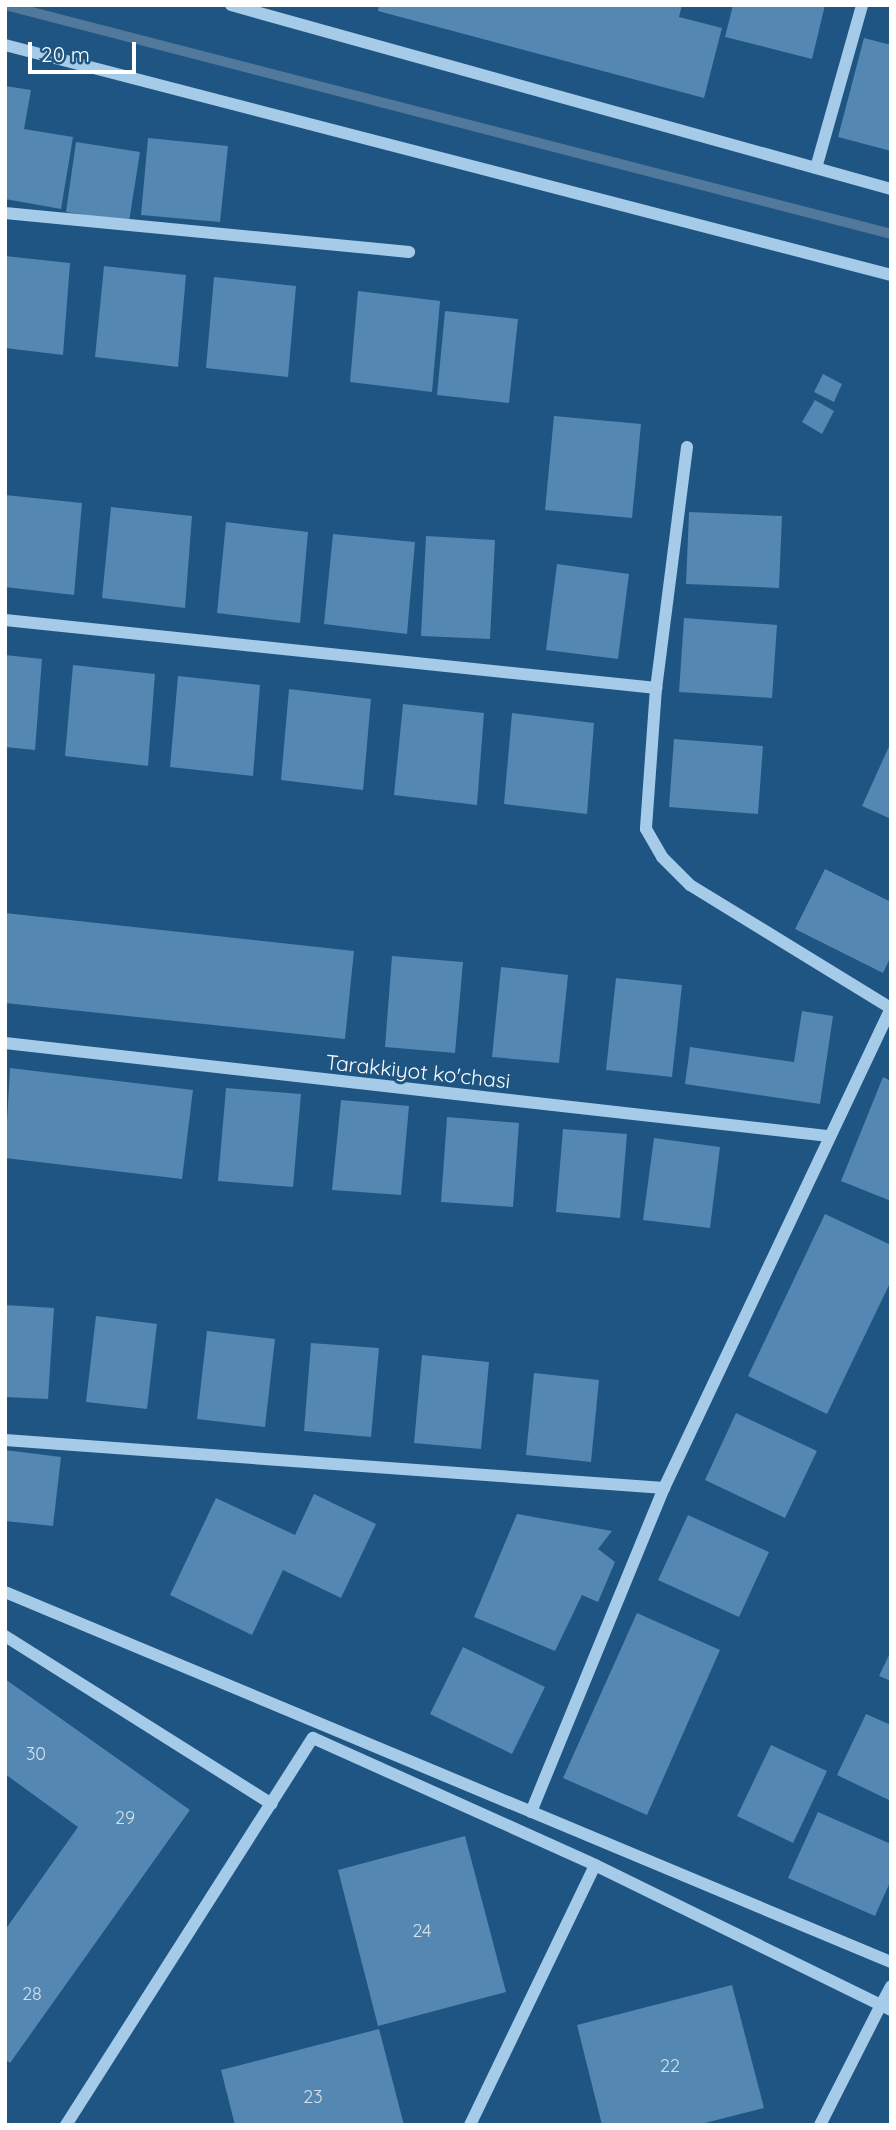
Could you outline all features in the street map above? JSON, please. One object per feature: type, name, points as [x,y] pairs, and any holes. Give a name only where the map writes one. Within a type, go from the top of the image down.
[{"type":"street","points":[[230,5],[891,188]]},
{"type":"street","points":[[816,168],[862,5]]},
{"type":"street","points":[[5,45],[891,275]]},
{"type":"street","points":[[5,213],[409,252]]},
{"type":"street","points":[[531,1812],[664,1488],[827,1136],[891,1008],[690,884],[662,857],[646,829],[656,688],[687,447]]},
{"type":"street","points":[[5,620],[656,688]]},
{"type":"street","name":"Tarakkiyot ko'chasi","points":[[5,1043],[827,1136]]},
{"type":"street","points":[[5,1440],[664,1488]]},
{"type":"street","points":[[5,1592],[891,1962]]},
{"type":"street","points":[[5,1636],[272,1804]]},
{"type":"street","points":[[66,2125],[313,1738],[595,1865],[886,2007]]},
{"type":"street","points":[[470,2125],[595,1865]]},
{"type":"street","points":[[820,2125],[886,2007],[891,1986]]},
{"type":"building","points":[[379,5],[682,5],[679,17],[722,28],[704,98],[378,11]]},
{"type":"building","points":[[733,5],[825,5],[812,59],[725,37]]},
{"type":"building","points":[[864,38],[891,45],[891,151],[838,137]]},
{"type":"building","points":[[5,86],[31,90],[24,129],[73,137],[61,209],[5,199]]},
{"type":"building","points":[[148,138],[228,146],[220,222],[141,215]]},
{"type":"building","points":[[76,142],[140,152],[129,222],[66,212]]},
{"type":"building","points":[[5,256],[70,263],[63,355],[5,348]]},
{"type":"building","points":[[104,266],[186,275],[178,367],[95,357]]},
{"type":"building","points":[[214,277],[296,286],[288,377],[206,368]]},
{"type":"building","points":[[358,291],[440,301],[432,392],[350,382]]},
{"type":"building","points":[[445,311],[518,319],[509,403],[437,395]]},
{"type":"building","points":[[823,374],[842,384],[834,402],[814,392]]},
{"type":"building","points":[[815,400],[834,411],[822,434],[802,422]]},
{"type":"building","points":[[554,416],[641,424],[632,518],[545,510]]},
{"type":"building","points":[[5,495],[82,503],[74,595],[5,587]]},
{"type":"building","points":[[111,507],[192,516],[185,608],[102,598]]},
{"type":"building","points":[[689,512],[782,516],[779,588],[686,584]]},
{"type":"building","points":[[226,522],[308,532],[300,623],[217,613]]},
{"type":"building","points":[[333,534],[415,542],[407,634],[324,624]]},
{"type":"building","points":[[426,536],[495,540],[490,639],[421,636]]},
{"type":"building","points":[[557,564],[629,574],[618,659],[546,650]]},
{"type":"building","points":[[684,618],[777,625],[772,698],[679,692]]},
{"type":"building","points":[[5,655],[42,659],[35,750],[5,747]]},
{"type":"building","points":[[73,665],[155,674],[148,766],[65,756]]},
{"type":"building","points":[[178,676],[260,685],[253,776],[170,767]]},
{"type":"building","points":[[289,689],[371,699],[363,790],[281,780]]},
{"type":"building","points":[[403,704],[484,713],[477,805],[394,795]]},
{"type":"building","points":[[512,713],[594,723],[587,814],[504,804]]},
{"type":"building","points":[[674,739],[763,746],[758,814],[669,807]]},
{"type":"building","points":[[891,742],[891,819],[862,806]]},
{"type":"building","points":[[825,869],[891,902],[891,956],[883,973],[795,929]]},
{"type":"building","points":[[5,913],[354,951],[345,1039],[5,1003]]},
{"type":"building","points":[[392,956],[463,962],[455,1053],[385,1047]]},
{"type":"building","points":[[501,967],[568,975],[559,1063],[492,1057]]},
{"type":"building","points":[[616,978],[682,985],[672,1077],[606,1070]]},
{"type":"building","points":[[802,1011],[833,1016],[820,1104],[685,1084],[690,1047],[794,1062]]},
{"type":"building","points":[[10,1068],[193,1090],[182,1179],[5,1158]]},
{"type":"building","points":[[883,1077],[891,1081],[891,1201],[841,1181]]},
{"type":"building","points":[[226,1088],[301,1094],[293,1187],[218,1181]]},
{"type":"building","points":[[341,1100],[409,1106],[401,1195],[332,1190]]},
{"type":"building","points":[[447,1117],[519,1123],[513,1207],[441,1202]]},
{"type":"building","points":[[563,1129],[627,1134],[620,1218],[556,1212]]},
{"type":"building","points":[[654,1138],[720,1147],[710,1228],[643,1220]]},
{"type":"building","points":[[825,1214],[891,1245],[891,1281],[827,1414],[748,1376]]},
{"type":"building","points":[[5,1305],[54,1308],[48,1399],[5,1397]]},
{"type":"building","points":[[96,1316],[157,1324],[147,1409],[86,1402]]},
{"type":"building","points":[[207,1331],[275,1339],[265,1427],[197,1419]]},
{"type":"building","points":[[311,1343],[379,1348],[371,1437],[304,1431]]},
{"type":"building","points":[[422,1355],[489,1362],[481,1449],[414,1443]]},
{"type":"building","points":[[534,1373],[599,1380],[591,1462],[526,1455]]},
{"type":"building","points":[[736,1413],[817,1451],[785,1518],[705,1480]]},
{"type":"building","points":[[5,1450],[61,1457],[53,1526],[5,1521]]},
{"type":"building","points":[[314,1494],[376,1524],[341,1598],[283,1570],[252,1635],[170,1595],[216,1498],[295,1535]]},
{"type":"building","points":[[517,1514],[612,1531],[598,1549],[615,1562],[598,1602],[582,1595],[555,1651],[474,1617]]},
{"type":"building","points":[[688,1515],[769,1552],[739,1617],[658,1580]]},
{"type":"building","points":[[637,1613],[720,1650],[647,1815],[563,1778]]},
{"type":"building","points":[[463,1647],[545,1687],[512,1754],[430,1714]]},
{"type":"building","points":[[891,1651],[891,1681],[879,1676]]},
{"type":"building","points":[[5,1679],[190,1810],[10,2063],[5,2059],[5,1930],[78,1827],[5,1774]]},
{"type":"building","points":[[866,1714],[891,1725],[891,1801],[837,1775]]},
{"type":"building","points":[[771,1745],[827,1771],[793,1843],[737,1816]]},
{"type":"building","points":[[818,1812],[891,1844],[891,1880],[875,1916],[788,1878]]},
{"type":"building","points":[[465,1836],[506,1992],[378,2026],[338,1870]]},
{"type":"building","points":[[732,1985],[764,2108],[697,2125],[602,2125],[577,2025]]},
{"type":"building","points":[[379,2029],[404,2125],[235,2125],[221,2070]]},
{"type":"waterway","points":[[5,5],[891,234]]}]
